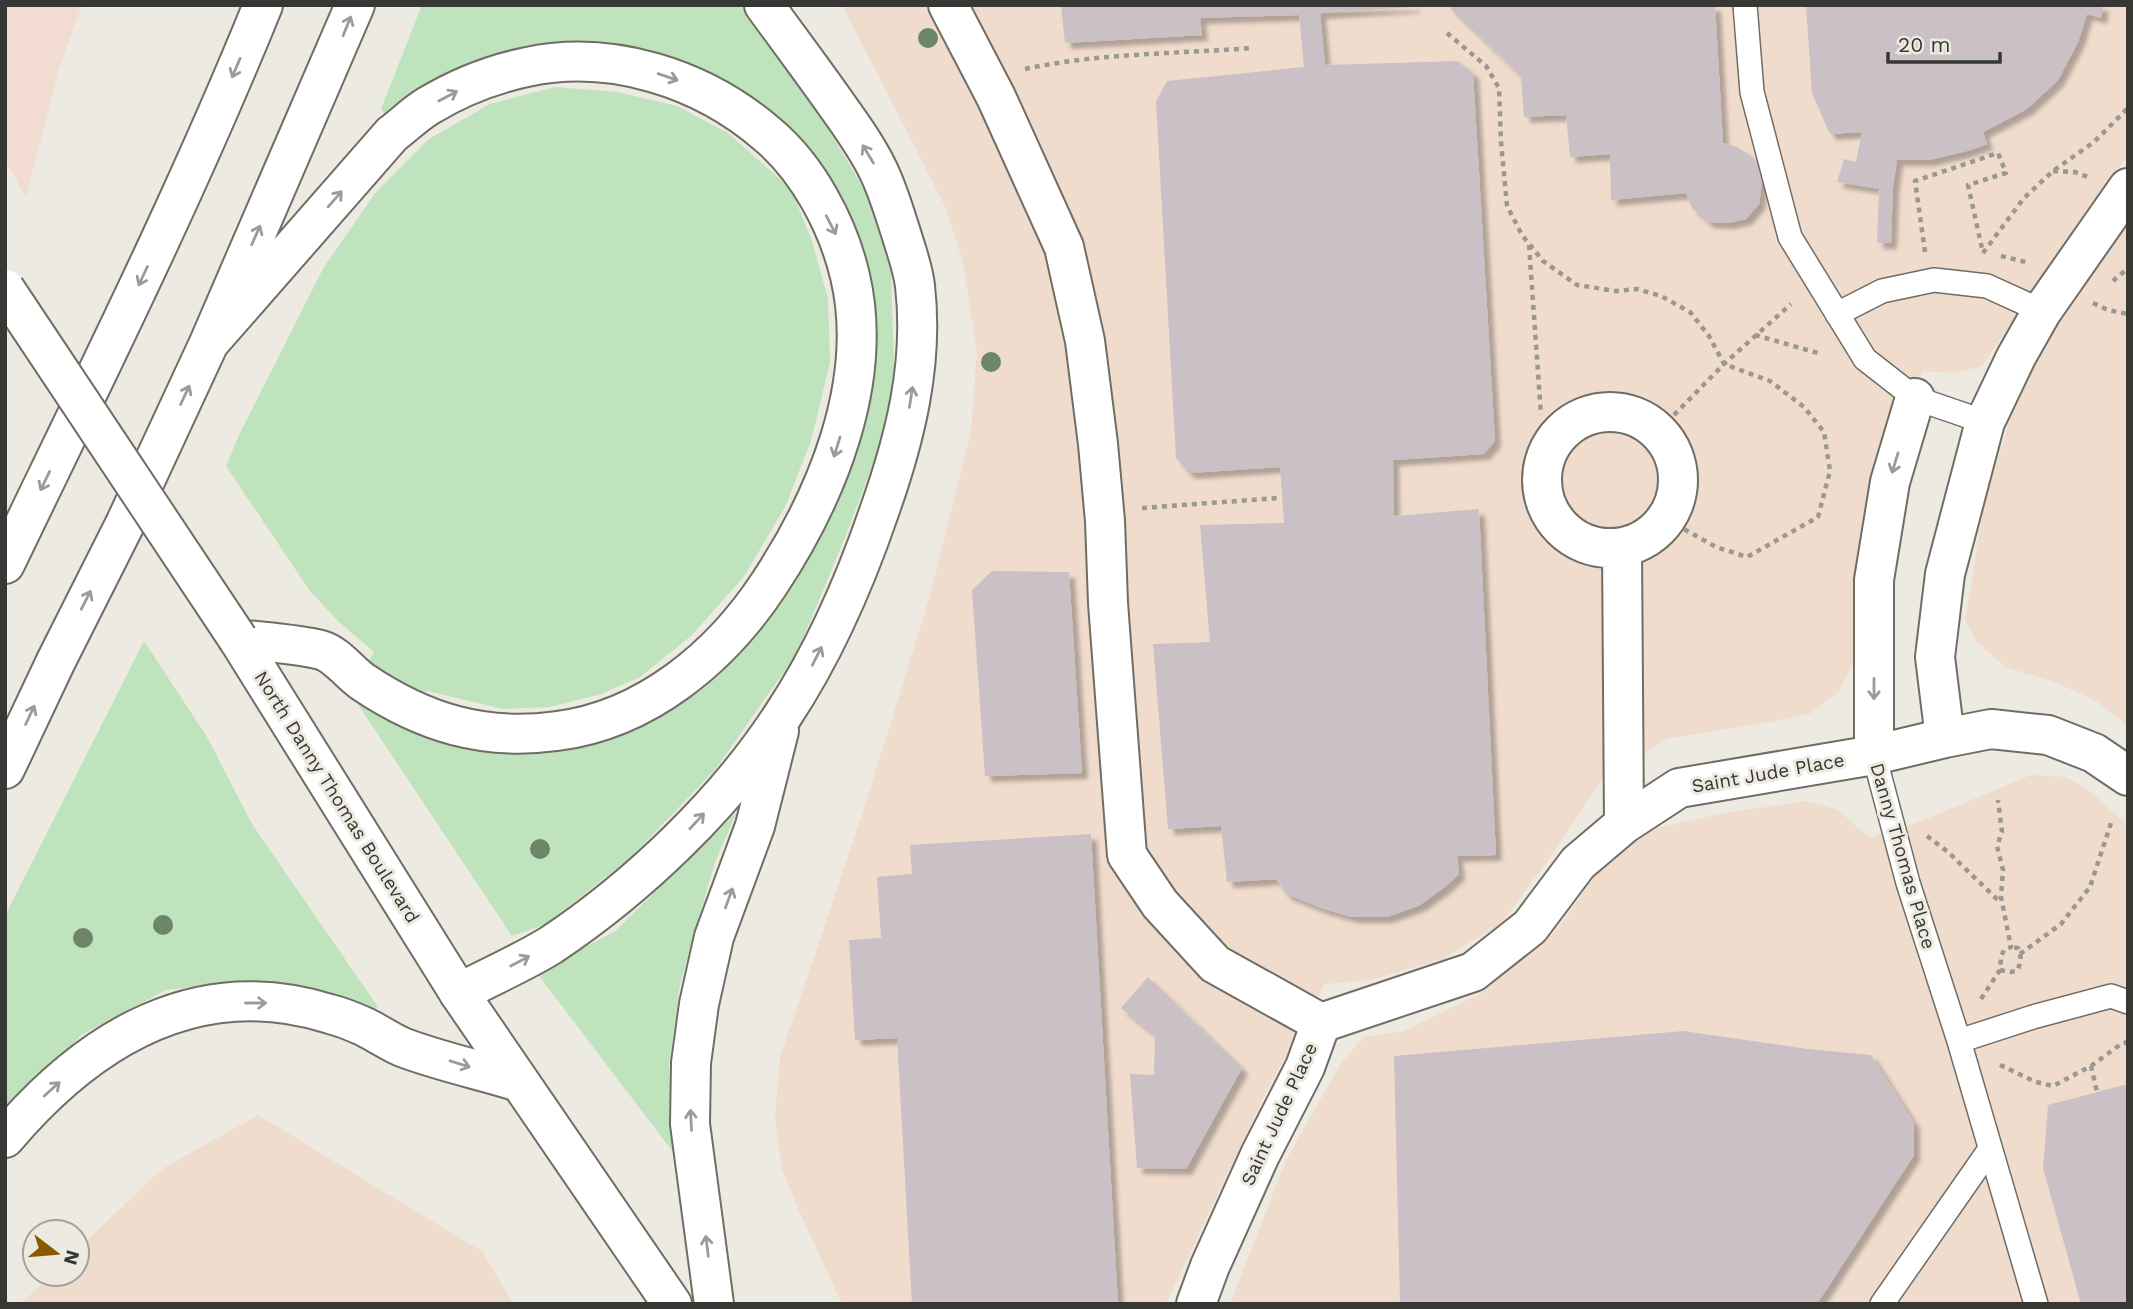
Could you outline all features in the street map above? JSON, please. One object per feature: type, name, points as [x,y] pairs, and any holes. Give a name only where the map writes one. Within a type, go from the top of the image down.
[{"type":"main road","points":[[10,550],[197,159],[263,5]]},
{"type":"main road","points":[[5,769],[125,524],[209,342],[355,5]]},
{"type":"main road","points":[[459,993],[548,946],[593,915],[676,843],[750,760],[783,715],[815,660],[843,603],[887,491],[912,397],[916,356],[915,284],[878,170],[851,125],[764,5]]},
{"type":"main road","points":[[948,5],[986,78],[1063,247],[1085,341],[1105,520],[1108,603],[1127,855],[1160,904],[1215,964],[1321,1023]]},
{"type":"main road","points":[[209,342],[392,134],[428,106],[466,86],[528,66],[564,62],[609,63],[650,71],[691,85],[730,105],[769,135],[794,162],[817,196],[837,236],[850,278],[856,325],[855,372],[845,421],[830,469],[811,514],[787,557],[759,600],[726,640],[667,690],[632,709],[560,731],[527,734],[487,732],[446,724],[398,705],[359,679],[325,651],[238,639]]},
{"type":"main road","points":[[1945,737],[1935,657],[1945,574],[1985,422],[2017,357],[2112,184]]},
{"type":"main road","name":"North Danny Thomas Boulevard","points":[[5,289],[238,639],[459,993],[672,1304]]},
{"type":"main road","name":"Danny Thomas Place","points":[[1874,755],[1874,580],[1890,482],[1914,398]]},
{"type":"main road","points":[[1622,548],[1624,824]]},
{"type":"main road","points":[[714,1304],[690,1124],[691,1063],[698,1004],[714,937],[755,826],[783,715]]},
{"type":"main road","name":"Saint Jude Place","points":[[1196,1304],[1210,1265],[1260,1155],[1305,1068],[1321,1023],[1473,972],[1530,927],[1578,863],[1624,824],[1679,788],[1874,755],[1945,737],[1991,729],[2049,734],[2094,753],[2128,776]]},
{"type":"main road","points":[[5,1138],[58,1083],[86,1059],[117,1038],[150,1022],[185,1010],[221,1004],[258,1002],[294,1005],[329,1014],[363,1026],[402,1046],[519,1082]]},
{"type":"lane","points":[[1745,5],[1752,92],[1790,237],[1865,359],[1914,398],[1985,422]]},
{"type":"lane","points":[[1837,314],[1882,291],[1934,280],[1987,286],[2042,311]]},
{"type":"lane","name":"Danny Thomas Place","points":[[1874,755],[1908,883],[1959,1041],[2036,1304]]},
{"type":"lane","points":[[1959,1041],[2111,996],[2128,1002]]},
{"type":"lane","points":[[1882,1304],[1990,1149]]},
{"type":"path","points":[[1447,33],[1486,66],[1499,88],[1507,205],[1522,235],[1543,261],[1577,285],[1616,290],[1637,289],[1661,296],[1690,313],[1709,336],[1724,364],[1770,381],[1804,407],[1824,432],[1830,471],[1818,517],[1747,556],[1716,547],[1682,528]]},
{"type":"path","points":[[986,78],[1084,60],[1251,48]]},
{"type":"path","points":[[1924,243],[1915,181],[1998,153],[2006,173],[1968,185],[1983,253],[2024,198],[2053,171],[2094,142],[2128,108]]},
{"type":"path","points":[[2053,171],[2075,172],[2112,184]]},
{"type":"path","points":[[1529,243],[1541,415]]},
{"type":"path","points":[[1674,415],[1724,364],[1791,304]]},
{"type":"path","points":[[1755,335],[1818,353]]},
{"type":"path","points":[[1141,508],[1278,498]]},
{"type":"path","points":[[1998,800],[2002,832],[1997,845],[2003,870],[2003,904],[2011,947]]},
{"type":"path","points":[[2020,954],[2061,924],[2090,887],[2112,820]]},
{"type":"path","points":[[1924,834],[1948,852],[2003,904]]},
{"type":"path","points":[[1981,999],[2000,970],[2004,950],[2018,948],[2021,963],[2017,971],[2000,970]]},
{"type":"path","points":[[2000,1065],[2036,1082],[2053,1086],[2128,1042]]},
{"type":"path","points":[[2091,1066],[2097,1092]]},
{"type":"shaded area","points":[[5,5],[82,5],[58,71],[26,197],[5,159]]},
{"type":"shaded area","points":[[842,5],[2128,5],[2128,155],[1982,366],[1955,373],[1923,371],[1892,428],[1869,509],[1854,610],[1853,664],[1838,692],[1811,713],[1667,739],[1601,781],[1502,923],[1443,959],[1371,980],[1325,984],[1270,1084],[1166,1304],[842,1304],[782,1169],[775,1117],[780,1058],[862,815],[930,596],[971,431],[977,352],[963,263],[946,208]]},
{"type":"shaded area","points":[[2128,222],[2128,726],[2098,702],[2055,682],[2005,667],[1976,641],[1965,620],[1984,505],[2015,403],[2051,334]]},
{"type":"shaded area","points":[[2031,775],[2066,777],[2086,788],[2128,825],[2128,1304],[1230,1304],[1287,1158],[1341,1063],[1364,1037],[1404,1031],[1478,995],[1556,931],[1603,864],[1657,828],[1725,813],[1808,801],[1838,810],[1870,838],[1919,822]]},
{"type":"shaded area","points":[[258,1115],[483,1252],[513,1304],[21,1304],[38,1288],[91,1288],[91,1237],[162,1169]]},
{"type":"green space","points":[[422,5],[741,5],[806,92],[867,194],[891,271],[894,367],[886,429],[796,655],[714,771],[627,861],[544,925],[512,936],[347,688],[510,746],[760,627],[870,357],[797,139],[588,48],[388,119],[381,109]]},
{"type":"green space","points":[[555,87],[617,92],[677,106],[728,133],[791,189],[812,241],[828,299],[830,362],[811,441],[785,507],[745,575],[692,635],[640,677],[601,694],[549,707],[503,709],[427,691],[411,696],[366,666],[374,652],[338,621],[310,591],[226,466],[324,267],[376,192],[429,139],[490,104]]},
{"type":"green space","points":[[144,641],[207,737],[252,824],[378,1007],[369,1013],[322,993],[247,981],[166,990],[83,1034],[5,1109],[5,916]]},
{"type":"green space","points":[[737,812],[715,862],[680,984],[669,1064],[670,1109],[680,1161],[536,972],[614,932]]},
{"type":"building","points":[[1061,5],[1414,5],[1320,13],[1325,65],[1458,61],[1473,73],[1495,441],[1484,454],[1393,460],[1394,516],[1479,509],[1496,855],[1457,856],[1459,874],[1420,905],[1387,917],[1352,917],[1286,894],[1276,879],[1227,882],[1221,826],[1168,829],[1153,644],[1210,642],[1200,525],[1284,523],[1280,467],[1189,473],[1176,458],[1156,101],[1167,81],[1304,67],[1299,15],[1200,18],[1202,35],[1065,43]]},
{"type":"building","points":[[1447,5],[1715,5],[1723,143],[1737,147],[1753,157],[1763,175],[1759,204],[1746,219],[1728,223],[1708,222],[1692,208],[1686,193],[1611,200],[1610,154],[1570,157],[1566,115],[1524,117],[1521,76]]},
{"type":"building","points":[[1806,5],[2103,5],[2101,18],[2087,14],[2078,42],[2058,80],[2027,109],[1983,132],[1987,144],[1929,160],[1897,160],[1891,243],[1877,243],[1879,189],[1837,182],[1844,159],[1856,162],[1862,132],[1830,134],[1812,93]]},
{"type":"building","points":[[992,571],[1069,572],[1082,773],[985,776],[972,590]]},
{"type":"building","points":[[1091,834],[1118,1304],[912,1304],[897,1038],[855,1040],[849,940],[881,938],[877,877],[912,874],[910,845]]},
{"type":"building","points":[[1148,977],[1242,1068],[1186,1169],[1137,1168],[1130,1074],[1154,1075],[1155,1035],[1121,1008]]},
{"type":"building","points":[[1683,1031],[1871,1055],[1914,1123],[1914,1155],[1817,1304],[1400,1304],[1394,1056]]},
{"type":"building","points":[[2128,1084],[2128,1304],[2081,1304],[2043,1168],[2048,1105]]}]
